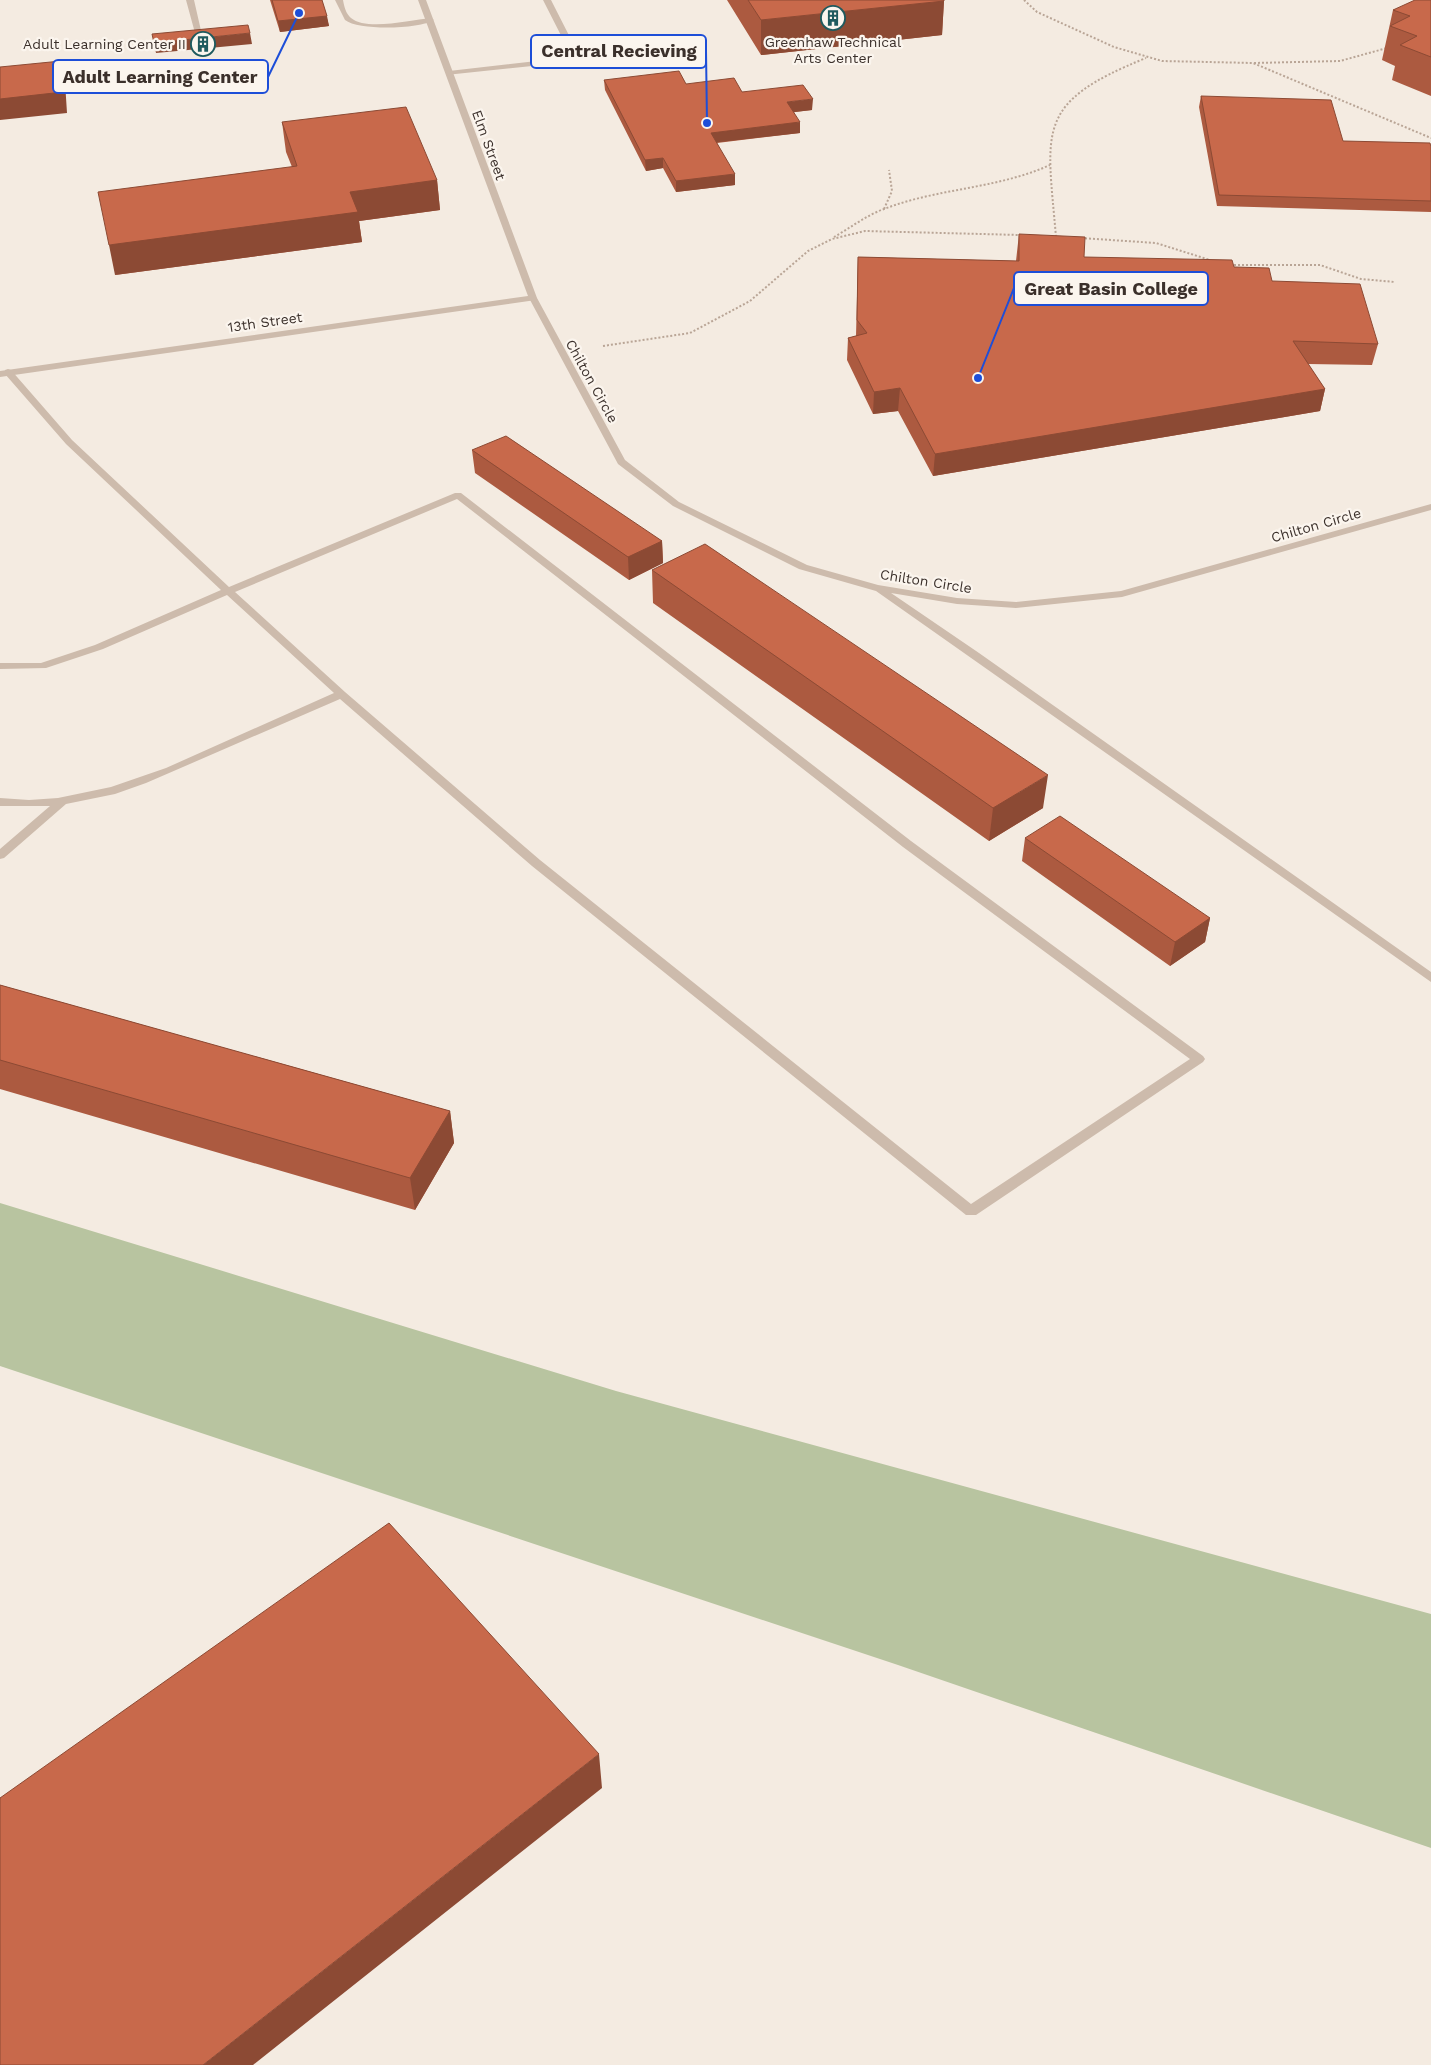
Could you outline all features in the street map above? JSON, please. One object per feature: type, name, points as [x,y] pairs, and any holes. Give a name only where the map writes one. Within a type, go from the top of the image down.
[{"type":"street","points":[[190,0],[199,33]]},
{"type":"street","points":[[339,0],[344,14],[350,20],[361,24],[430,20]]},
{"type":"street","name":"Elm Street","points":[[422,0],[533,298]]},
{"type":"street","points":[[449,73],[577,59],[548,0]]},
{"type":"street","name":"Chilton Circle","points":[[533,298],[560,352],[621,462],[676,504],[803,567],[877,588],[957,601],[1016,605],[1122,594],[1431,507]]},
{"type":"street","name":"13th Street","points":[[4,373],[533,298]]},
{"type":"street","points":[[0,666],[42,666],[99,647],[228,591],[458,496],[907,844],[1199,1059],[971,1211],[536,863],[341,694],[228,591],[69,442],[4,373]]},
{"type":"street","points":[[877,588],[1431,978]]},
{"type":"street","points":[[0,802],[28,806],[63,801],[91,796],[159,776],[341,694]]},
{"type":"street","points":[[0,855],[63,801]]},
{"type":"path","points":[[1024,0],[1026,4],[1037,12],[1097,41],[1146,58],[1162,61],[1253,63],[1340,61],[1387,48]]},
{"type":"path","points":[[1056,237],[1049,136],[1054,120],[1078,90],[1102,76],[1146,58]]},
{"type":"path","points":[[1253,63],[1431,138]]},
{"type":"path","points":[[560,352],[690,333],[750,300],[808,251],[883,209],[935,194],[999,183],[1030,174],[1050,165]]},
{"type":"path","points":[[883,209],[892,190],[889,170]]},
{"type":"path","points":[[832,238],[865,231],[1027,236]]},
{"type":"path","points":[[1076,238],[1156,242],[1218,263]]},
{"type":"path","points":[[1226,266],[1320,265],[1361,279],[1395,282]]},
{"type":"green space","points":[[0,1203],[616,1391],[1431,1614],[1431,1848],[898,1665],[0,1366]]},
{"type":"building","points":[[272,0],[322,0],[327,16],[278,21]]},
{"type":"building","points":[[748,0],[944,0],[944,1],[761,20]]},
{"type":"building","points":[[1415,0],[1431,0],[1431,57],[1400,45],[1417,36],[1390,26],[1410,16],[1393,10]]},
{"type":"building","points":[[248,25],[250,33],[154,43],[152,34]]},
{"type":"building","points":[[61,61],[63,92],[0,99],[0,67]]},
{"type":"building","points":[[679,71],[686,84],[734,78],[742,92],[803,85],[813,99],[787,102],[800,122],[711,133],[735,174],[676,181],[663,158],[645,160],[604,80]]},
{"type":"building","points":[[1201,96],[1331,100],[1343,141],[1430,143],[1431,201],[1219,195]]},
{"type":"building","points":[[406,107],[437,180],[350,192],[358,212],[109,245],[98,192],[297,166],[282,122]]},
{"type":"building","points":[[1019,234],[1085,237],[1084,257],[1232,260],[1234,267],[1269,268],[1272,281],[1360,284],[1378,344],[1293,341],[1325,389],[935,454],[900,388],[874,392],[848,338],[867,333],[857,320],[858,257],[1019,261]]},
{"type":"building","points":[[506,436],[662,541],[628,557],[472,450]]},
{"type":"building","points":[[705,544],[1048,775],[993,808],[652,570]]},
{"type":"building","points":[[1060,816],[1210,918],[1175,942],[1025,838]]},
{"type":"building","points":[[0,985],[450,1111],[410,1178],[0,1060]]},
{"type":"building","points":[[389,1523],[599,1754],[203,2065],[0,2065],[0,1798]]},
{"type":"place","name":"Adult Learning Center","points":[[299,13]]},
{"type":"place","name":"Greenhaw Technical Arts Center","points":[[833,18]]},
{"type":"place","name":"Adult Learning Center II","points":[[203,44]]},
{"type":"place","name":"Central Recieving","points":[[707,123]]},
{"type":"place","name":"Great Basin College","points":[[978,378]]}]
